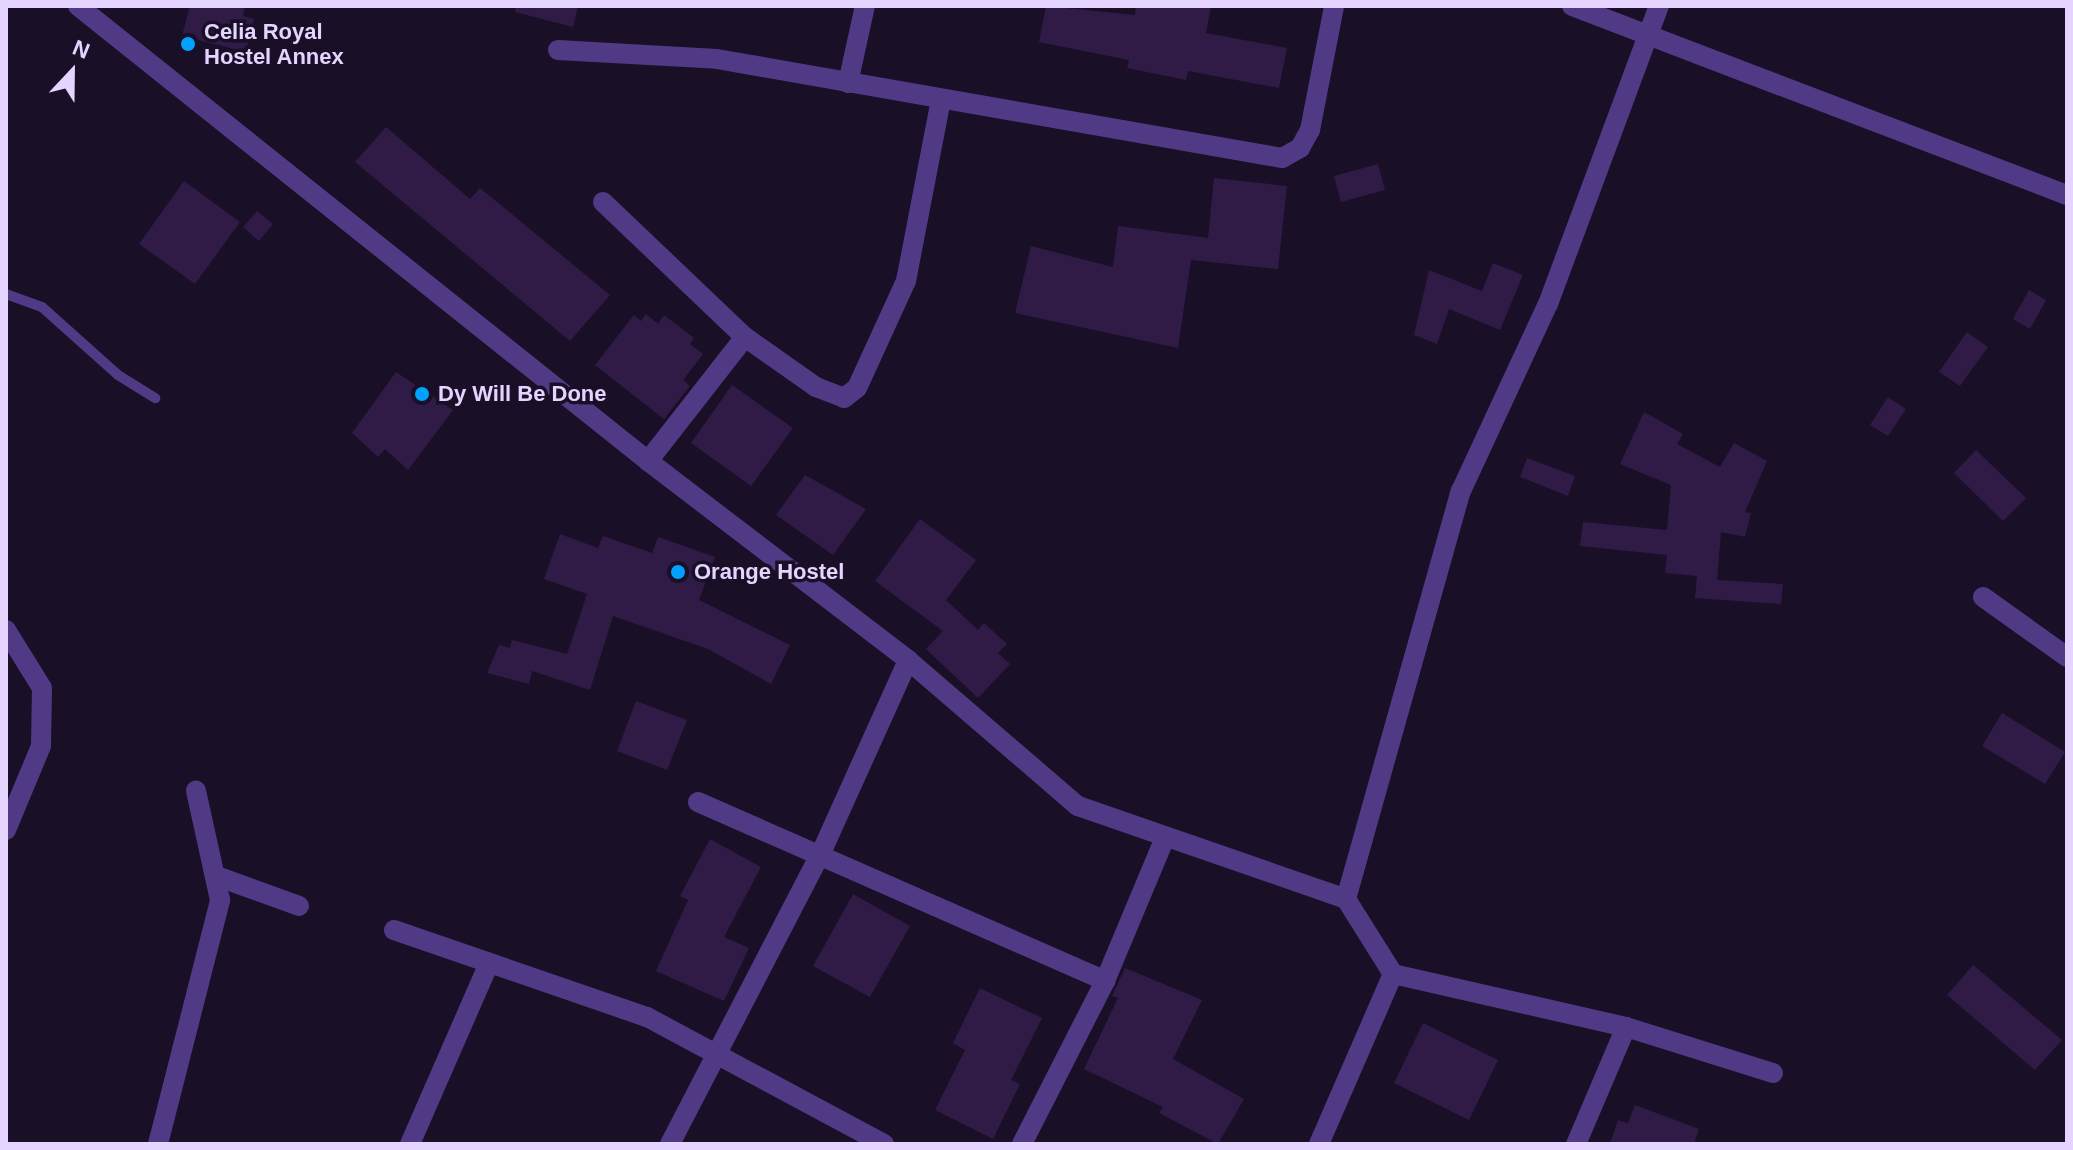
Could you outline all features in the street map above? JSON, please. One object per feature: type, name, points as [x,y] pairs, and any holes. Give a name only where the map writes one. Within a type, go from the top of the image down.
[{"type":"street","points":[[78,6],[648,461],[908,660],[1078,806],[1164,840],[1346,899],[1393,974],[1626,1027],[1773,1073]]},
{"type":"street","points":[[848,83],[865,6]]},
{"type":"street","points":[[558,50],[717,59],[1282,158],[1300,148],[1310,130],[1334,6]]},
{"type":"street","points":[[1572,6],[1649,40],[2067,195]]},
{"type":"street","points":[[1346,899],[1461,491],[1548,304],[1649,40],[1659,6]]},
{"type":"street","points":[[603,202],[745,337],[830,395],[844,398],[857,388],[906,281],[941,100]]},
{"type":"street","points":[[648,461],[745,337]]},
{"type":"street","points":[[1983,597],[2067,657]]},
{"type":"street","points":[[6,630],[42,688],[41,746],[6,830]]},
{"type":"street","points":[[670,1144],[716,1049],[821,853],[908,660]]},
{"type":"street","points":[[158,1144],[218,917],[219,877],[196,791]]},
{"type":"street","points":[[698,802],[821,853],[1105,981]]},
{"type":"street","points":[[1022,1144],[1105,981],[1164,840]]},
{"type":"street","points":[[219,877],[299,906]]},
{"type":"street","points":[[394,930],[647,1017],[716,1049],[884,1144]]},
{"type":"street","points":[[410,1144],[489,963]]},
{"type":"street","points":[[1319,1144],[1393,974]]},
{"type":"street","points":[[1576,1144],[1626,1027]]},
{"type":"lane","points":[[6,294],[42,307],[118,375],[155,398]]},
{"type":"building","points":[[190,6],[245,6],[243,16],[254,19],[246,52],[182,36]]},
{"type":"building","points":[[516,6],[578,6],[573,27],[515,12]]},
{"type":"building","points":[[1046,6],[1135,15],[1136,6],[1211,6],[1206,33],[1287,48],[1279,88],[1188,71],[1186,80],[1127,68],[1129,60],[1039,42]]},
{"type":"building","points":[[386,127],[470,199],[480,188],[610,295],[570,341],[355,162]]},
{"type":"building","points":[[1378,164],[1385,190],[1341,202],[1334,176]]},
{"type":"building","points":[[1214,178],[1287,186],[1278,269],[1191,260],[1178,348],[1015,313],[1031,246],[1113,267],[1118,226],[1208,238]]},
{"type":"building","points":[[184,181],[240,222],[195,284],[139,244]]},
{"type":"building","points":[[257,211],[273,224],[259,241],[243,227]]},
{"type":"building","points":[[1493,263],[1523,275],[1500,330],[1449,309],[1437,344],[1414,335],[1429,270],[1482,291]]},
{"type":"building","points":[[2029,290],[2046,300],[2030,329],[2013,319]]},
{"type":"building","points":[[646,314],[658,324],[664,315],[694,338],[690,344],[703,354],[683,380],[690,386],[664,419],[595,365],[634,315],[641,321]]},
{"type":"building","points":[[1967,332],[1988,347],[1960,386],[1939,372]]},
{"type":"building","points":[[396,372],[453,410],[408,470],[385,449],[378,457],[352,433]]},
{"type":"building","points":[[732,385],[793,428],[751,486],[691,443]]},
{"type":"building","points":[[1888,397],[1906,409],[1888,436],[1870,425]]},
{"type":"building","points":[[1644,412],[1683,434],[1677,444],[1720,467],[1734,443],[1767,461],[1745,512],[1751,513],[1745,537],[1721,532],[1717,580],[1783,584],[1781,604],[1695,598],[1697,576],[1665,573],[1667,555],[1580,546],[1583,522],[1667,530],[1671,485],[1620,464]]},
{"type":"building","points":[[1976,450],[2026,498],[2003,521],[1954,473]]},
{"type":"building","points":[[1527,458],[1575,476],[1568,496],[1520,477]]},
{"type":"building","points":[[805,475],[866,509],[833,555],[776,515]]},
{"type":"building","points":[[920,519],[976,560],[946,600],[978,630],[984,623],[1007,644],[998,653],[1010,664],[978,698],[926,649],[943,631],[875,581]]},
{"type":"building","points":[[560,534],[598,548],[603,536],[652,553],[658,537],[715,557],[699,600],[790,645],[771,684],[708,649],[613,616],[590,690],[532,671],[529,684],[487,673],[499,645],[510,648],[512,640],[567,654],[587,594],[544,579]]},
{"type":"building","points":[[636,701],[687,720],[667,770],[617,751]]},
{"type":"building","points":[[2002,713],[2065,752],[2045,784],[1982,746]]},
{"type":"building","points":[[710,839],[761,867],[724,937],[749,948],[724,1001],[656,971],[688,900],[680,896]]},
{"type":"building","points":[[853,894],[910,926],[870,997],[813,966]]},
{"type":"building","points":[[1973,965],[2062,1040],[2035,1070],[1947,995]]},
{"type":"building","points":[[1125,968],[1202,1000],[1173,1059],[1244,1099],[1218,1144],[1159,1113],[1163,1107],[1084,1069],[1118,998],[1112,996]]},
{"type":"building","points":[[980,988],[1042,1018],[1011,1080],[1020,1084],[993,1139],[935,1110],[965,1050],[953,1043]]},
{"type":"building","points":[[1423,1023],[1498,1060],[1469,1120],[1394,1083]]},
{"type":"building","points":[[1635,1105],[1699,1129],[1694,1144],[1610,1144],[1618,1120],[1628,1123]]},
{"type":"place","name":"Celia Royal Hostel Annex","points":[[188,44]]},
{"type":"place","name":"Dy Will Be Done","points":[[422,394]]},
{"type":"place","name":"Orange Hostel","points":[[678,572]]}]
